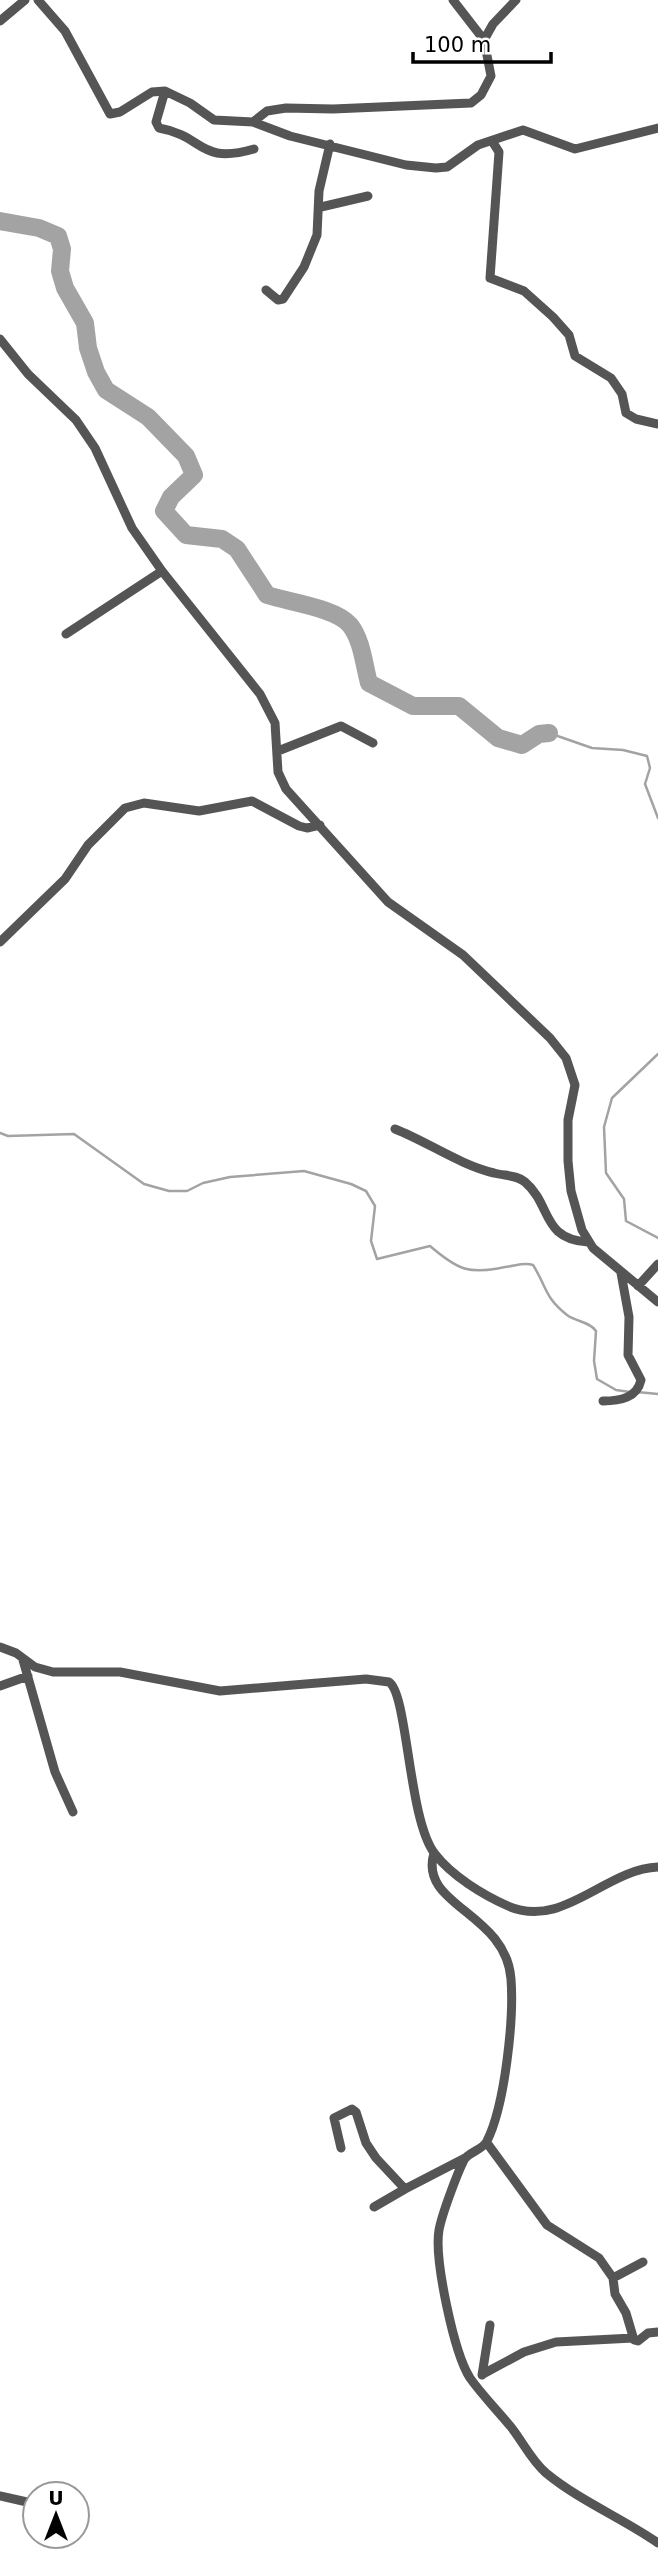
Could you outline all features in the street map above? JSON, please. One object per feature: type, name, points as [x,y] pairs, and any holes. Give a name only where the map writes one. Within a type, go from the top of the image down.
[{"type":"street","points":[[0,21],[25,0]]},
{"type":"street","points":[[37,0],[65,31],[110,114],[120,112],[152,92],[164,92],[190,103],[214,120],[253,122],[290,136],[407,165],[436,168],[447,167],[478,145],[523,130],[579,149],[658,128]]},
{"type":"street","points":[[253,122],[267,111],[286,108],[471,103],[481,95],[491,76],[484,40],[453,0]]},
{"type":"street","points":[[484,40],[493,24],[516,0]]},
{"type":"street","points":[[164,92],[156,122],[159,128],[176,131],[220,155],[254,149]]},
{"type":"street","points":[[492,141],[499,152],[489,276],[528,294],[567,332],[575,356],[611,378],[622,394],[626,412],[636,419],[657,423]]},
{"type":"street","points":[[266,290],[281,300],[312,250],[321,206],[319,191],[330,144]]},
{"type":"street","points":[[321,206],[368,196]]},
{"type":"street","points":[[0,339],[28,374],[84,431],[132,528],[162,571],[260,694],[275,723],[278,772],[286,789],[388,902],[463,955],[550,1038],[566,1058],[575,1085],[568,1128],[572,1191],[588,1242],[658,1302]]},
{"type":"street","points":[[66,635],[162,571]]},
{"type":"street","points":[[278,751],[341,726],[373,743]]},
{"type":"street","points":[[0,942],[65,879],[88,845],[125,808],[144,803],[199,811],[248,800],[299,826],[312,828],[320,825]]},
{"type":"street","points":[[394,1129],[493,1173],[519,1178],[529,1186],[546,1219],[560,1234],[569,1239],[588,1242]]},
{"type":"street","points":[[638,1286],[658,1264]]},
{"type":"street","points":[[603,1401],[619,1401],[630,1396],[640,1384],[640,1377],[628,1355],[629,1317],[621,1273]]},
{"type":"street","points":[[0,1647],[35,1667],[53,1672],[120,1672],[220,1691],[366,1679],[391,1683],[398,1696],[416,1806],[434,1853],[466,1882],[511,1907],[535,1912],[568,1905],[643,1868],[658,1867]]},
{"type":"street","points":[[23,1660],[55,1772],[73,1812]]},
{"type":"street","points":[[0,1686],[28,1676]]},
{"type":"street","points":[[374,2207],[465,2158],[487,2143],[505,2065],[511,1976],[502,1949],[491,1933],[445,1896],[436,1884],[431,1872],[434,1853]]},
{"type":"street","points":[[341,2148],[334,2118],[353,2110],[376,2158],[405,2189]]},
{"type":"street","points":[[487,2143],[547,2225],[599,2258],[613,2278],[615,2294],[626,2313],[633,2338]]},
{"type":"street","points":[[465,2158],[439,2230],[439,2248],[452,2327],[471,2379],[548,2475],[658,2543]]},
{"type":"street","points":[[613,2278],[643,2262]]},
{"type":"street","points":[[483,2374],[490,2325]]},
{"type":"street","points":[[471,2379],[524,2352],[556,2342],[633,2338],[638,2341],[648,2333],[658,2332]]},
{"type":"street","points":[[0,2496],[21,2501]]},
{"type":"waterway","points":[[0,221],[39,228],[58,236],[62,249],[60,271],[65,288],[85,323],[88,348],[96,372],[106,390],[148,417],[186,456],[194,475],[171,497],[164,511],[186,535],[222,539],[237,549],[267,595],[323,610],[343,619],[357,638],[369,683],[413,706],[459,706],[498,738],[522,745],[539,734],[549,733]]},
{"type":"waterway","points":[[549,733],[592,748],[623,750],[647,756],[650,768],[645,784],[658,818]]},
{"type":"waterway","points":[[658,1054],[612,1098],[604,1127],[606,1173],[624,1199],[626,1221],[658,1238]]},
{"type":"waterway","points":[[0,1133],[8,1136],[74,1134],[144,1184],[169,1191],[187,1191],[203,1183],[230,1177],[304,1171],[351,1184],[366,1191],[375,1206],[371,1241],[377,1259],[430,1246],[448,1261],[473,1270],[533,1265],[550,1297],[560,1309],[596,1331],[594,1361],[597,1379],[616,1390],[630,1392]]},
{"type":"waterway","points":[[637,1392],[658,1394]]}]
